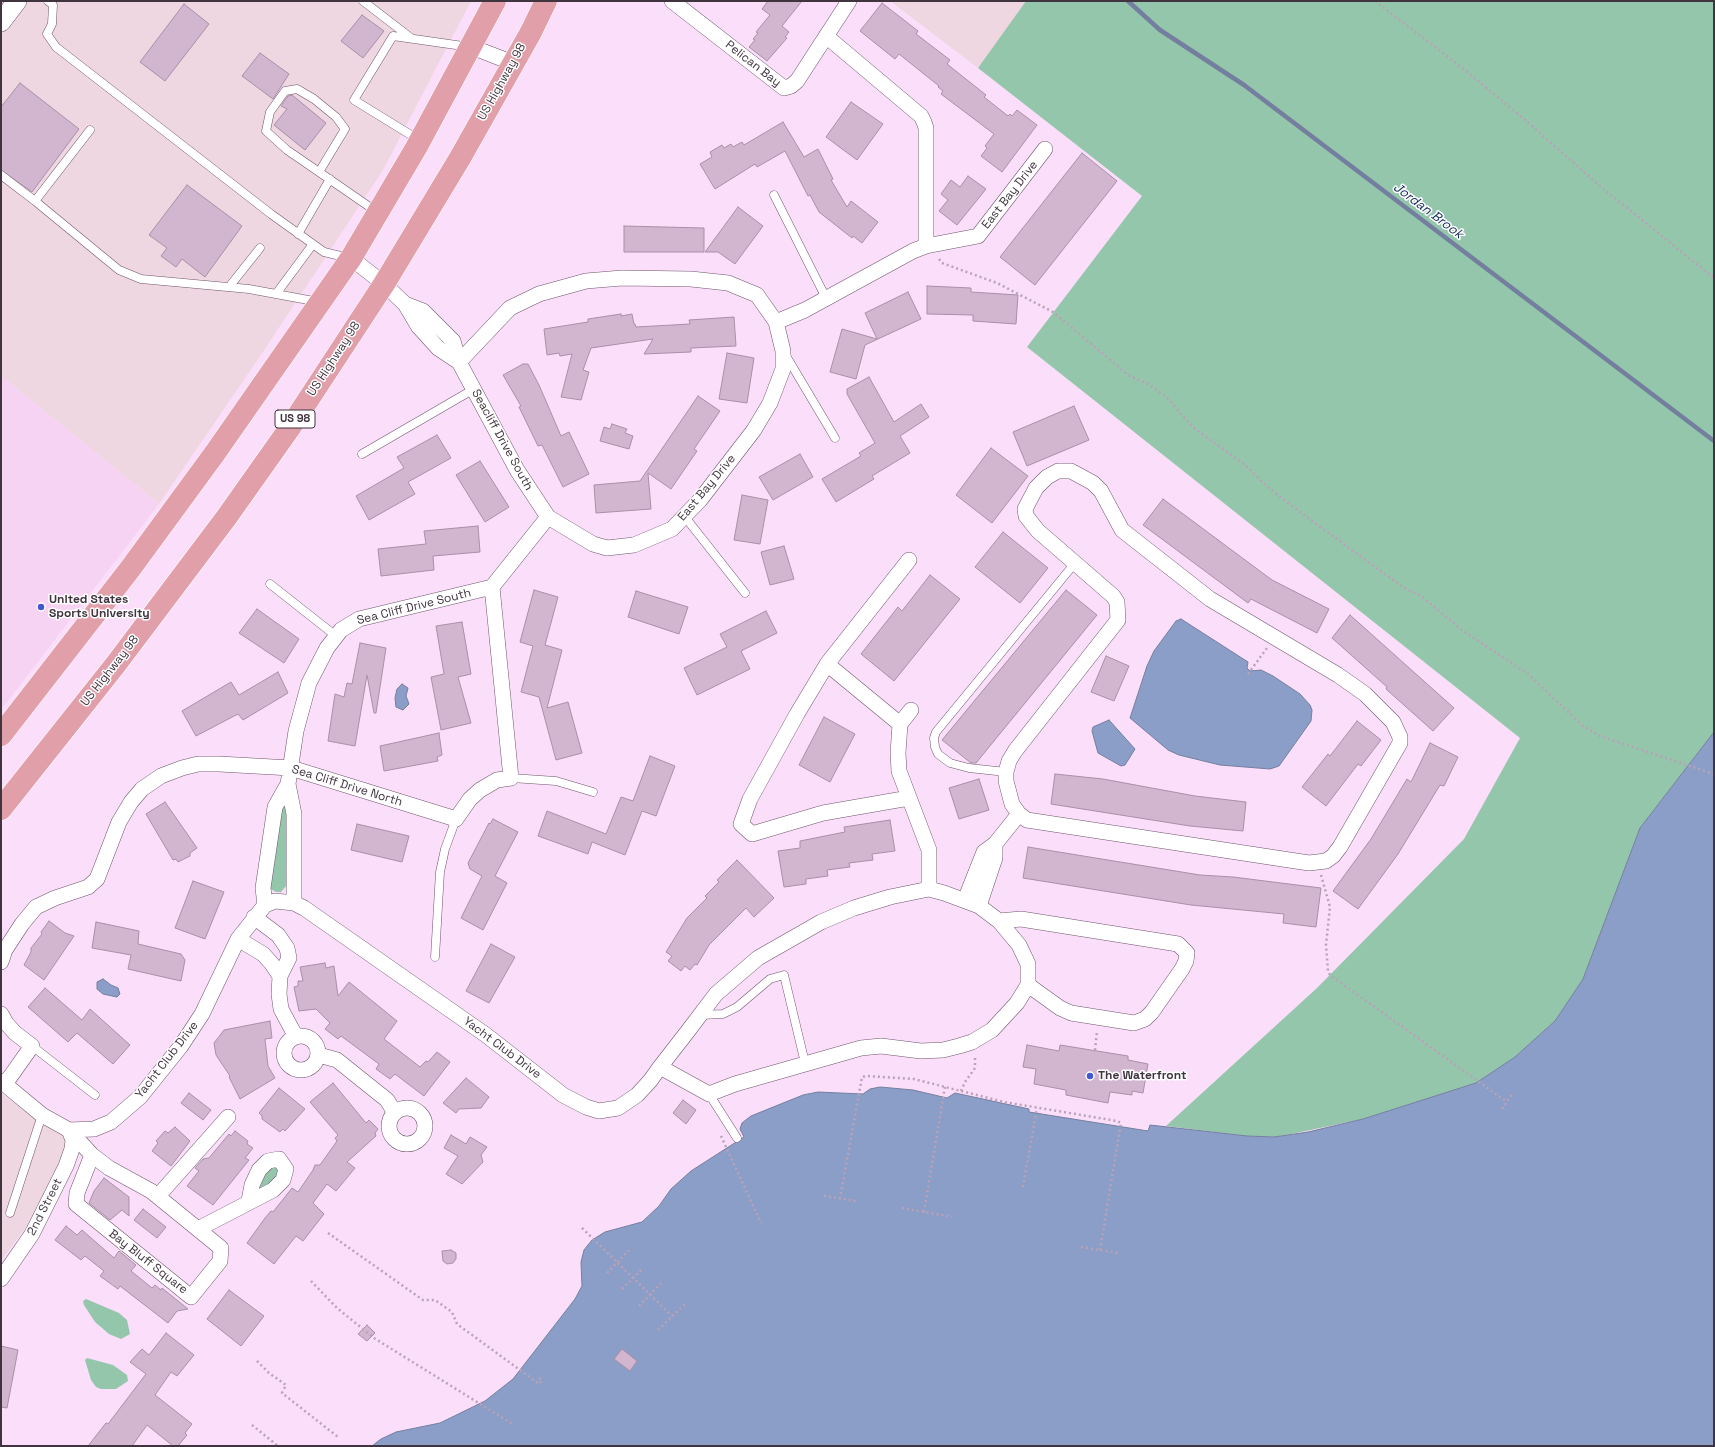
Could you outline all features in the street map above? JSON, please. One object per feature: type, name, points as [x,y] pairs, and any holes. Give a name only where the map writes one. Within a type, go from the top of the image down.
[{"type":"main road","points":[[1,735],[130,569],[215,453],[351,258],[420,141],[472,47],[495,1]]},
{"type":"main road","name":"US Highway 98","points":[[1,809],[116,664],[226,518],[288,429],[384,284],[456,164],[546,1]]},
{"type":"street","points":[[1,22],[17,1]]},
{"type":"street","name":"Pelican Bay","points":[[672,1],[784,88],[791,86],[797,81],[849,1]]},
{"type":"street","points":[[826,36],[921,116],[924,122],[926,128],[926,246]]},
{"type":"street","points":[[472,47],[513,63]]},
{"type":"street","name":"East Bay Drive","points":[[776,322],[926,246],[978,236],[1045,149]]},
{"type":"street","name":"Seacliff Drive South","points":[[351,258],[384,284],[405,304],[423,311],[453,341],[459,362],[517,470],[548,517]]},
{"type":"street","name":"East Bay Drive","points":[[459,362],[510,308],[539,294],[586,281],[622,278],[691,279],[728,283],[757,295],[776,322],[783,351],[783,368],[770,403],[754,430],[685,517],[672,529],[645,542],[634,545],[607,548],[593,544],[548,517]]},
{"type":"street","points":[[1058,471],[1072,471],[1093,483],[1101,491],[1122,530],[1129,536],[1210,599],[1338,675],[1365,694],[1393,722],[1400,737],[1400,744],[1340,847],[1333,856],[1318,863],[1027,820],[1019,814],[1012,804],[1006,781],[1006,772],[1015,751],[1118,620],[1117,602],[1113,596],[1074,563],[1038,531],[1026,516],[1026,509],[1036,488],[1047,477],[1058,471]]},
{"type":"street","points":[[456,819],[470,799],[480,790],[497,780],[511,778],[492,587],[548,517]]},
{"type":"street","points":[[909,560],[827,664],[797,714],[750,799],[741,824],[752,834],[823,813],[909,798]]},
{"type":"street","name":"Sea Cliff Drive South","points":[[288,784],[296,731],[309,683],[327,648],[341,630],[359,619],[492,587]]},
{"type":"street","points":[[827,664],[900,724]]},
{"type":"street","points":[[911,710],[900,724],[898,753],[899,771],[929,850],[928,889]]},
{"type":"street","name":"Sea Cliff Drive North","points":[[1,962],[6,950],[22,924],[36,908],[55,898],[88,886],[97,879],[119,822],[130,802],[142,789],[161,776],[198,764],[291,768],[456,819]]},
{"type":"street","name":"Sea Cliff Drive North","points":[[288,784],[294,814],[294,903]]},
{"type":"street","name":"Sea Cliff Drive North","points":[[265,905],[263,888],[275,806],[288,784]]},
{"type":"street","points":[[965,900],[984,852],[995,844],[1019,814]]},
{"type":"street","points":[[979,906],[995,858],[995,844]]},
{"type":"street","name":"Yacht Club Drive","points":[[69,1130],[94,1129],[103,1126],[119,1116],[140,1097],[193,1030],[238,939],[265,905],[275,901],[294,903],[304,908],[486,1035],[563,1095],[586,1107],[598,1111],[611,1110],[624,1105],[637,1095],[716,994],[752,963],[789,939],[821,922],[854,908],[890,897],[928,889],[965,900],[979,906],[999,921],[1019,945],[1028,964],[1028,985]]},
{"type":"street","points":[[254,917],[278,935],[287,948],[289,958],[288,963],[280,976],[279,994],[281,1009],[296,1037]]},
{"type":"street","points":[[660,1067],[709,1094],[735,1084],[861,1048],[881,1046],[921,1051],[943,1050],[972,1042],[992,1030],[1017,1003],[1028,985],[1060,1008],[1071,1012],[1134,1023],[1145,1019],[1152,1012],[1186,961],[1187,954],[1178,944],[1021,919],[999,921]]},
{"type":"street","points":[[238,939],[263,954],[280,976]]},
{"type":"street","points":[[1,1014],[14,1033],[32,1046],[3,1082],[42,1115],[69,1130],[92,1155],[109,1168],[151,1191],[198,1229],[249,1202]]},
{"type":"street","points":[[296,1037],[307,1037],[312,1040],[318,1049],[319,1055],[317,1060],[310,1068],[304,1071],[293,1069],[286,1060],[284,1049],[290,1040],[296,1037]]},
{"type":"street","points":[[319,1055],[337,1060],[387,1100],[396,1113]]},
{"type":"street","points":[[158,1196],[228,1117]]},
{"type":"street","name":"2nd Street","points":[[1,1279],[32,1234],[66,1166],[72,1149],[73,1140],[69,1130]]},
{"type":"street","name":"Bay Bluff Square","points":[[92,1155],[77,1193],[76,1204],[191,1297],[220,1261],[221,1248],[198,1229]]},
{"type":"lane","points":[[48,1],[53,5],[52,24],[47,34],[56,47],[298,234],[324,252],[351,258]]},
{"type":"lane","points":[[363,1],[412,39]]},
{"type":"lane","points":[[420,141],[354,100],[393,36],[472,47]]},
{"type":"lane","points":[[319,172],[345,129],[336,116],[314,99],[297,89],[285,91],[270,112],[266,131],[287,150],[378,213]]},
{"type":"lane","points":[[35,202],[90,130]]},
{"type":"lane","points":[[1,175],[119,270],[141,279],[229,287],[320,302]]},
{"type":"lane","points":[[298,234],[330,179]]},
{"type":"lane","points":[[774,196],[826,298]]},
{"type":"lane","points":[[276,294],[313,244]]},
{"type":"lane","points":[[229,287],[260,248]]},
{"type":"lane","points":[[783,351],[835,438]]},
{"type":"lane","points":[[362,454],[474,389]]},
{"type":"lane","points":[[685,517],[745,593]]},
{"type":"lane","points":[[1006,772],[969,768],[950,763],[938,754],[934,747],[934,738],[936,732],[1074,563]]},
{"type":"lane","points":[[270,584],[336,636]]},
{"type":"lane","points":[[511,778],[556,780],[593,792]]},
{"type":"lane","points":[[435,957],[440,872],[445,849],[456,819]]},
{"type":"lane","points":[[699,1016],[723,1014],[737,1007],[770,979],[784,975],[805,1063]]},
{"type":"lane","points":[[32,1046],[95,1095]]},
{"type":"lane","points":[[709,1094],[737,1138]]},
{"type":"lane","points":[[10,1212],[42,1115]]},
{"type":"path","points":[[1375,1],[1456,63],[1524,119],[1602,187],[1714,278]]},
{"type":"path","points":[[926,246],[942,263],[997,283],[1053,312],[1128,375],[1150,385],[1167,398],[1194,428],[1245,465],[1270,489],[1300,512],[1383,573],[1408,590],[1421,596],[1462,630],[1528,674],[1583,726],[1600,736],[1714,774]]},
{"type":"path","points":[[1248,674],[1262,654]]},
{"type":"path","points":[[1318,863],[1330,907],[1326,945],[1328,971],[1336,980],[1507,1102]]},
{"type":"path","points":[[1095,1050],[1099,1018]]},
{"type":"path","points":[[961,1091],[965,1082],[975,1068],[972,1042]]},
{"type":"path","points":[[840,1199],[862,1077],[914,1079],[1037,1108],[1117,1121],[1120,1124],[1100,1250]]},
{"type":"path","points":[[924,1212],[944,1086]]},
{"type":"path","points":[[1502,1109],[1512,1094]]},
{"type":"path","points":[[1023,1187],[1037,1108]]},
{"type":"path","points":[[726,1148],[761,1223]]},
{"type":"path","points":[[824,1196],[856,1201]]},
{"type":"path","points":[[902,1208],[952,1217]]},
{"type":"path","points":[[582,1228],[672,1316]]},
{"type":"path","points":[[328,1233],[423,1300],[435,1300],[452,1312],[457,1324],[539,1384],[542,1380],[537,1377]]},
{"type":"path","points":[[1081,1247],[1118,1253]]},
{"type":"path","points":[[607,1273],[629,1250]]},
{"type":"path","points":[[622,1289],[643,1268]]},
{"type":"path","points":[[311,1281],[337,1308],[374,1338],[514,1425]]},
{"type":"path","points":[[640,1306],[661,1283]]},
{"type":"path","points":[[658,1330],[686,1303]]},
{"type":"path","points":[[257,1361],[269,1373],[286,1385],[282,1393],[338,1438]]},
{"type":"path","points":[[252,1425],[278,1446]]},
{"type":"shaded area","points":[[1,1],[471,1],[383,170],[263,352],[159,504],[1,376]]},
{"type":"shaded area","points":[[890,1],[1026,1],[978,68]]},
{"type":"shaded area","name":"United States Sports University","points":[[1,376],[159,504],[1,710]]},
{"type":"shaded area","points":[[1,1093],[50,1128],[63,1134],[67,1140],[60,1162],[26,1227],[1,1261]]},
{"type":"green space","points":[[1026,1],[1714,1],[1714,732],[1640,828],[1583,979],[1555,1021],[1515,1057],[1476,1083],[1363,1119],[1274,1137],[1247,1136],[1166,1126],[1317,988],[1464,839],[1520,738],[1027,347],[1142,196],[978,68]]},
{"type":"green space","points":[[280,806],[289,806],[287,885],[281,892],[276,892],[269,888]]},
{"type":"green space","points":[[274,1163],[281,1172],[259,1193],[257,1185]]},
{"type":"green space","points":[[86,1299],[119,1313],[127,1320],[130,1334],[121,1339],[109,1334],[95,1322],[84,1305],[83,1301]]},
{"type":"green space","points":[[87,1358],[113,1365],[127,1375],[128,1381],[116,1389],[101,1389],[96,1387],[91,1380],[85,1360]]},
{"type":"water","points":[[1181,619],[1248,662],[1247,668],[1250,671],[1261,670],[1273,676],[1300,694],[1310,705],[1312,710],[1311,721],[1279,766],[1270,769],[1220,765],[1179,755],[1168,750],[1130,718],[1147,666],[1154,651],[1176,621]]},
{"type":"water","points":[[402,684],[408,688],[406,696],[409,704],[403,710],[396,707],[395,698],[397,689]]},
{"type":"water","points":[[1109,720],[1135,749],[1125,765],[1121,766],[1098,753],[1092,731],[1093,727]]},
{"type":"water","points":[[1714,732],[1714,1446],[372,1446],[381,1439],[396,1432],[440,1423],[485,1401],[513,1379],[575,1299],[582,1286],[581,1262],[584,1250],[592,1240],[605,1232],[642,1222],[659,1206],[671,1189],[691,1171],[744,1137],[740,1129],[742,1123],[751,1116],[803,1095],[818,1092],[863,1094],[870,1089],[880,1087],[913,1090],[947,1098],[955,1093],[1029,1109],[1029,1112],[1148,1131],[1150,1125],[1247,1136],[1274,1137],[1308,1132],[1363,1119],[1476,1083],[1515,1057],[1555,1021],[1583,979],[1640,828]]},
{"type":"water","points":[[103,979],[118,988],[120,994],[117,997],[103,994],[97,989],[97,982]]},
{"type":"building","points":[[768,1],[802,1],[782,26],[789,32],[785,37],[787,38],[767,61],[749,47],[755,40],[753,39],[758,33],[756,32],[770,15],[762,9]]},
{"type":"building","points":[[882,3],[918,31],[916,34],[950,60],[947,64],[986,95],[984,97],[1008,116],[1010,114],[1012,116],[1017,110],[1037,125],[1002,172],[981,156],[987,148],[985,146],[994,134],[941,94],[943,91],[938,87],[939,86],[899,54],[895,59],[860,31]]},
{"type":"building","points":[[184,4],[209,24],[165,81],[140,62]]},
{"type":"building","points":[[362,15],[384,31],[363,58],[341,41]]},
{"type":"building","points":[[260,53],[289,74],[273,99],[242,76]]},
{"type":"building","points":[[20,83],[79,129],[32,192],[1,170],[1,107]]},
{"type":"building","points":[[292,95],[326,123],[305,150],[274,125],[287,109],[281,106],[288,96]]},
{"type":"building","points":[[851,102],[883,124],[857,160],[826,137]]},
{"type":"building","points":[[783,122],[804,157],[818,149],[833,179],[831,180],[847,207],[851,201],[878,222],[862,243],[853,236],[852,238],[819,212],[810,195],[808,196],[785,151],[757,167],[755,164],[715,189],[700,164],[712,157],[710,152],[722,145],[724,148],[731,144],[733,147],[742,142],[744,145]]},
{"type":"building","points":[[1082,153],[1117,181],[1035,285],[1000,257]]},
{"type":"building","points":[[968,176],[986,189],[957,225],[939,211],[948,200],[941,194],[951,180],[960,187]]},
{"type":"building","points":[[187,185],[242,226],[205,277],[182,259],[176,267],[161,256],[167,248],[149,235]]},
{"type":"building","points":[[738,207],[763,226],[735,264],[718,252],[705,252]]},
{"type":"building","points":[[624,226],[704,228],[704,252],[624,252]]},
{"type":"building","points":[[927,286],[971,288],[971,292],[1018,295],[1016,324],[973,321],[973,315],[927,314]]},
{"type":"building","points":[[908,292],[921,319],[865,345],[856,379],[830,372],[842,329],[877,339],[865,313]]},
{"type":"building","points":[[621,314],[621,316],[632,314],[636,327],[690,324],[689,320],[734,317],[736,346],[691,348],[691,352],[644,354],[653,339],[591,348],[583,370],[589,372],[581,400],[561,397],[572,354],[560,356],[559,353],[547,355],[544,329],[588,322],[588,319]]},
{"type":"building","points":[[727,353],[754,358],[747,403],[719,399]]},
{"type":"building","points":[[523,364],[528,364],[539,385],[561,436],[569,432],[589,474],[563,487],[542,445],[538,446],[519,407],[521,406],[503,375]]},
{"type":"building","points":[[869,377],[894,422],[921,404],[929,417],[900,436],[910,453],[872,476],[874,479],[836,502],[822,479],[861,456],[859,453],[875,443],[847,394],[847,389]]},
{"type":"building","points":[[698,396],[720,411],[694,449],[697,451],[671,489],[648,473],[651,509],[596,513],[594,485],[640,481]]},
{"type":"building","points":[[1074,406],[1089,440],[1027,466],[1013,432]]},
{"type":"building","points":[[612,424],[627,429],[625,433],[633,436],[629,449],[600,441],[604,427],[610,429]]},
{"type":"building","points":[[437,435],[451,458],[408,482],[415,494],[369,520],[356,496],[404,468],[397,457]]},
{"type":"building","points":[[991,448],[1028,476],[992,523],[956,495]]},
{"type":"building","points":[[800,454],[813,477],[773,500],[759,477]]},
{"type":"building","points":[[480,461],[509,507],[485,522],[456,475]]},
{"type":"building","points":[[742,495],[768,500],[760,544],[734,540]]},
{"type":"building","points":[[1163,499],[1272,580],[1329,609],[1317,633],[1251,599],[1248,603],[1143,525]]},
{"type":"building","points":[[478,526],[480,552],[433,556],[434,570],[381,576],[378,549],[426,544],[424,531]]},
{"type":"building","points":[[1003,532],[1048,568],[1020,603],[975,567]]},
{"type":"building","points":[[784,546],[794,579],[770,585],[761,552]]},
{"type":"building","points":[[930,575],[960,599],[894,681],[861,654],[898,607],[902,611]]},
{"type":"building","points":[[534,590],[558,597],[545,645],[562,650],[547,708],[568,702],[582,753],[556,760],[539,697],[521,692],[533,646],[520,642]]},
{"type":"building","points":[[1066,590],[1097,615],[976,763],[971,763],[942,740]]},
{"type":"building","points":[[636,591],[688,607],[679,634],[628,617]]},
{"type":"building","points":[[257,609],[299,639],[284,663],[239,633]]},
{"type":"building","points":[[766,611],[777,633],[741,651],[750,669],[697,695],[684,668],[727,647],[720,634]]},
{"type":"building","points":[[1350,615],[1454,708],[1433,731],[1386,689],[1387,687],[1332,638]]},
{"type":"building","points":[[462,622],[471,674],[458,677],[471,723],[441,730],[431,677],[444,674],[436,626]]},
{"type":"building","points":[[360,643],[386,648],[376,713],[374,713],[367,675],[355,746],[328,741],[335,694],[344,697],[347,683],[352,684]]},
{"type":"building","points":[[1106,656],[1129,666],[1114,701],[1091,692]]},
{"type":"building","points":[[278,672],[288,693],[243,720],[238,714],[196,736],[182,711],[231,682],[239,695]]},
{"type":"building","points":[[824,717],[855,734],[830,782],[799,765]]},
{"type":"building","points":[[1357,721],[1381,740],[1361,766],[1358,764],[1326,806],[1302,787],[1328,754],[1330,756]]},
{"type":"building","points":[[439,733],[442,755],[437,757],[438,761],[384,771],[380,746]]},
{"type":"building","points":[[1430,743],[1458,757],[1444,786],[1440,785],[1398,854],[1358,909],[1333,891],[1371,839],[1407,779],[1411,782]]},
{"type":"building","points":[[650,756],[675,766],[656,816],[642,811],[625,855],[592,842],[588,854],[538,836],[547,811],[606,834],[621,797],[633,801]]},
{"type":"building","points":[[1055,774],[1103,779],[1195,796],[1246,802],[1243,831],[1190,826],[1051,804]]},
{"type":"building","points":[[979,779],[989,810],[959,819],[949,788]]},
{"type":"building","points":[[165,802],[197,848],[190,853],[190,856],[178,862],[176,859],[173,860],[146,814]]},
{"type":"building","points":[[493,819],[518,832],[495,876],[507,883],[483,930],[461,918],[482,876],[470,869],[468,863],[489,823],[490,824]]},
{"type":"building","points":[[890,820],[895,851],[872,854],[873,860],[849,863],[850,867],[827,870],[828,876],[806,879],[806,884],[784,887],[778,851],[800,848],[800,841],[845,832],[844,827]]},
{"type":"building","points":[[357,824],[409,836],[402,862],[351,850]]},
{"type":"building","points":[[1028,847],[1200,875],[1233,877],[1321,888],[1316,927],[1283,923],[1284,914],[1191,905],[1023,878]]},
{"type":"building","points":[[737,860],[774,898],[754,917],[746,908],[709,945],[697,965],[695,964],[690,970],[685,966],[681,971],[668,961],[672,956],[666,952],[687,918],[707,898],[705,896],[719,882],[717,880]]},
{"type":"building","points":[[193,881],[224,892],[205,939],[175,928]]},
{"type":"building","points":[[49,921],[65,933],[74,936],[44,980],[24,965],[31,952],[31,948],[42,934],[41,932]]},
{"type":"building","points":[[96,922],[139,931],[138,944],[181,954],[185,960],[181,981],[128,969],[131,955],[92,948]]},
{"type":"building","points":[[491,944],[515,957],[489,1003],[466,991]]},
{"type":"building","points":[[325,963],[326,968],[334,966],[338,996],[349,982],[397,1021],[384,1039],[420,1067],[426,1061],[428,1062],[437,1052],[450,1062],[424,1096],[395,1074],[390,1079],[376,1069],[379,1064],[341,1036],[338,1039],[325,1029],[330,1023],[316,1009],[299,1011],[294,987],[298,986],[298,981],[303,981],[300,967]]},
{"type":"building","points":[[45,988],[82,1020],[90,1009],[130,1045],[113,1064],[77,1033],[68,1042],[28,1007]]},
{"type":"building","points":[[270,1021],[272,1038],[265,1039],[268,1066],[275,1078],[240,1099],[229,1077],[230,1076],[216,1055],[214,1043],[224,1030]]},
{"type":"building","name":"The Waterfront","points":[[1027,1045],[1059,1051],[1060,1045],[1128,1056],[1128,1060],[1148,1064],[1143,1093],[1132,1091],[1132,1095],[1110,1092],[1108,1103],[1066,1095],[1066,1090],[1034,1084],[1036,1069],[1023,1067]]},
{"type":"building","points":[[466,1078],[489,1097],[481,1108],[459,1109],[456,1113],[443,1103]]},
{"type":"building","points":[[333,1083],[366,1123],[369,1120],[378,1129],[375,1133],[376,1136],[347,1162],[355,1168],[336,1191],[327,1184],[313,1203],[324,1214],[303,1241],[296,1236],[274,1264],[247,1243],[265,1218],[271,1211],[273,1212],[292,1188],[298,1192],[315,1165],[320,1165],[337,1141],[335,1138],[338,1135],[310,1102]]},
{"type":"building","points":[[279,1088],[305,1109],[285,1131],[283,1129],[280,1132],[262,1119],[262,1116],[259,1113]]},
{"type":"building","points":[[189,1093],[211,1110],[203,1120],[181,1103]]},
{"type":"building","points":[[683,1100],[696,1110],[686,1124],[673,1113]]},
{"type":"building","points":[[175,1127],[190,1141],[171,1166],[152,1151],[158,1143],[156,1141],[165,1131],[168,1133]]},
{"type":"building","points":[[235,1131],[248,1141],[247,1144],[253,1148],[245,1158],[249,1160],[213,1205],[187,1186],[199,1171],[195,1168],[203,1159],[209,1158],[229,1134],[231,1136]]},
{"type":"building","points":[[451,1135],[466,1144],[470,1137],[487,1147],[481,1155],[483,1162],[462,1184],[446,1174],[458,1156],[444,1148]]},
{"type":"building","points":[[104,1178],[129,1197],[129,1216],[122,1210],[110,1220],[89,1203],[94,1191]]},
{"type":"building","points":[[143,1209],[166,1227],[157,1238],[134,1220]]},
{"type":"building","points":[[66,1226],[77,1235],[82,1230],[114,1258],[119,1251],[136,1265],[131,1271],[152,1288],[155,1285],[161,1290],[162,1288],[188,1309],[177,1311],[168,1323],[120,1286],[118,1289],[100,1276],[104,1271],[85,1256],[81,1260],[55,1240]]},
{"type":"building","points":[[451,1250],[456,1253],[456,1259],[453,1263],[447,1264],[443,1261],[442,1251]]},
{"type":"building","points":[[229,1290],[264,1316],[241,1346],[207,1319]]},
{"type":"building","points":[[367,1325],[375,1333],[367,1341],[358,1334]]},
{"type":"building","points":[[166,1333],[194,1355],[177,1376],[171,1372],[155,1395],[192,1424],[185,1433],[187,1435],[178,1446],[173,1446],[147,1425],[132,1446],[88,1446],[106,1423],[108,1424],[146,1374],[130,1362],[142,1349],[149,1355]]},
{"type":"building","points":[[1,1346],[18,1350],[7,1408],[1,1407]]},
{"type":"building","points":[[622,1349],[637,1361],[630,1371],[614,1359]]},
{"type":"waterway","name":"Jordan Brook","points":[[1128,1],[1160,30],[1244,85],[1714,441]]},
{"type":"place","name":"United States Sports University","points":[[41,607]]},
{"type":"place","name":"The Waterfront","points":[[1090,1076]]}]
